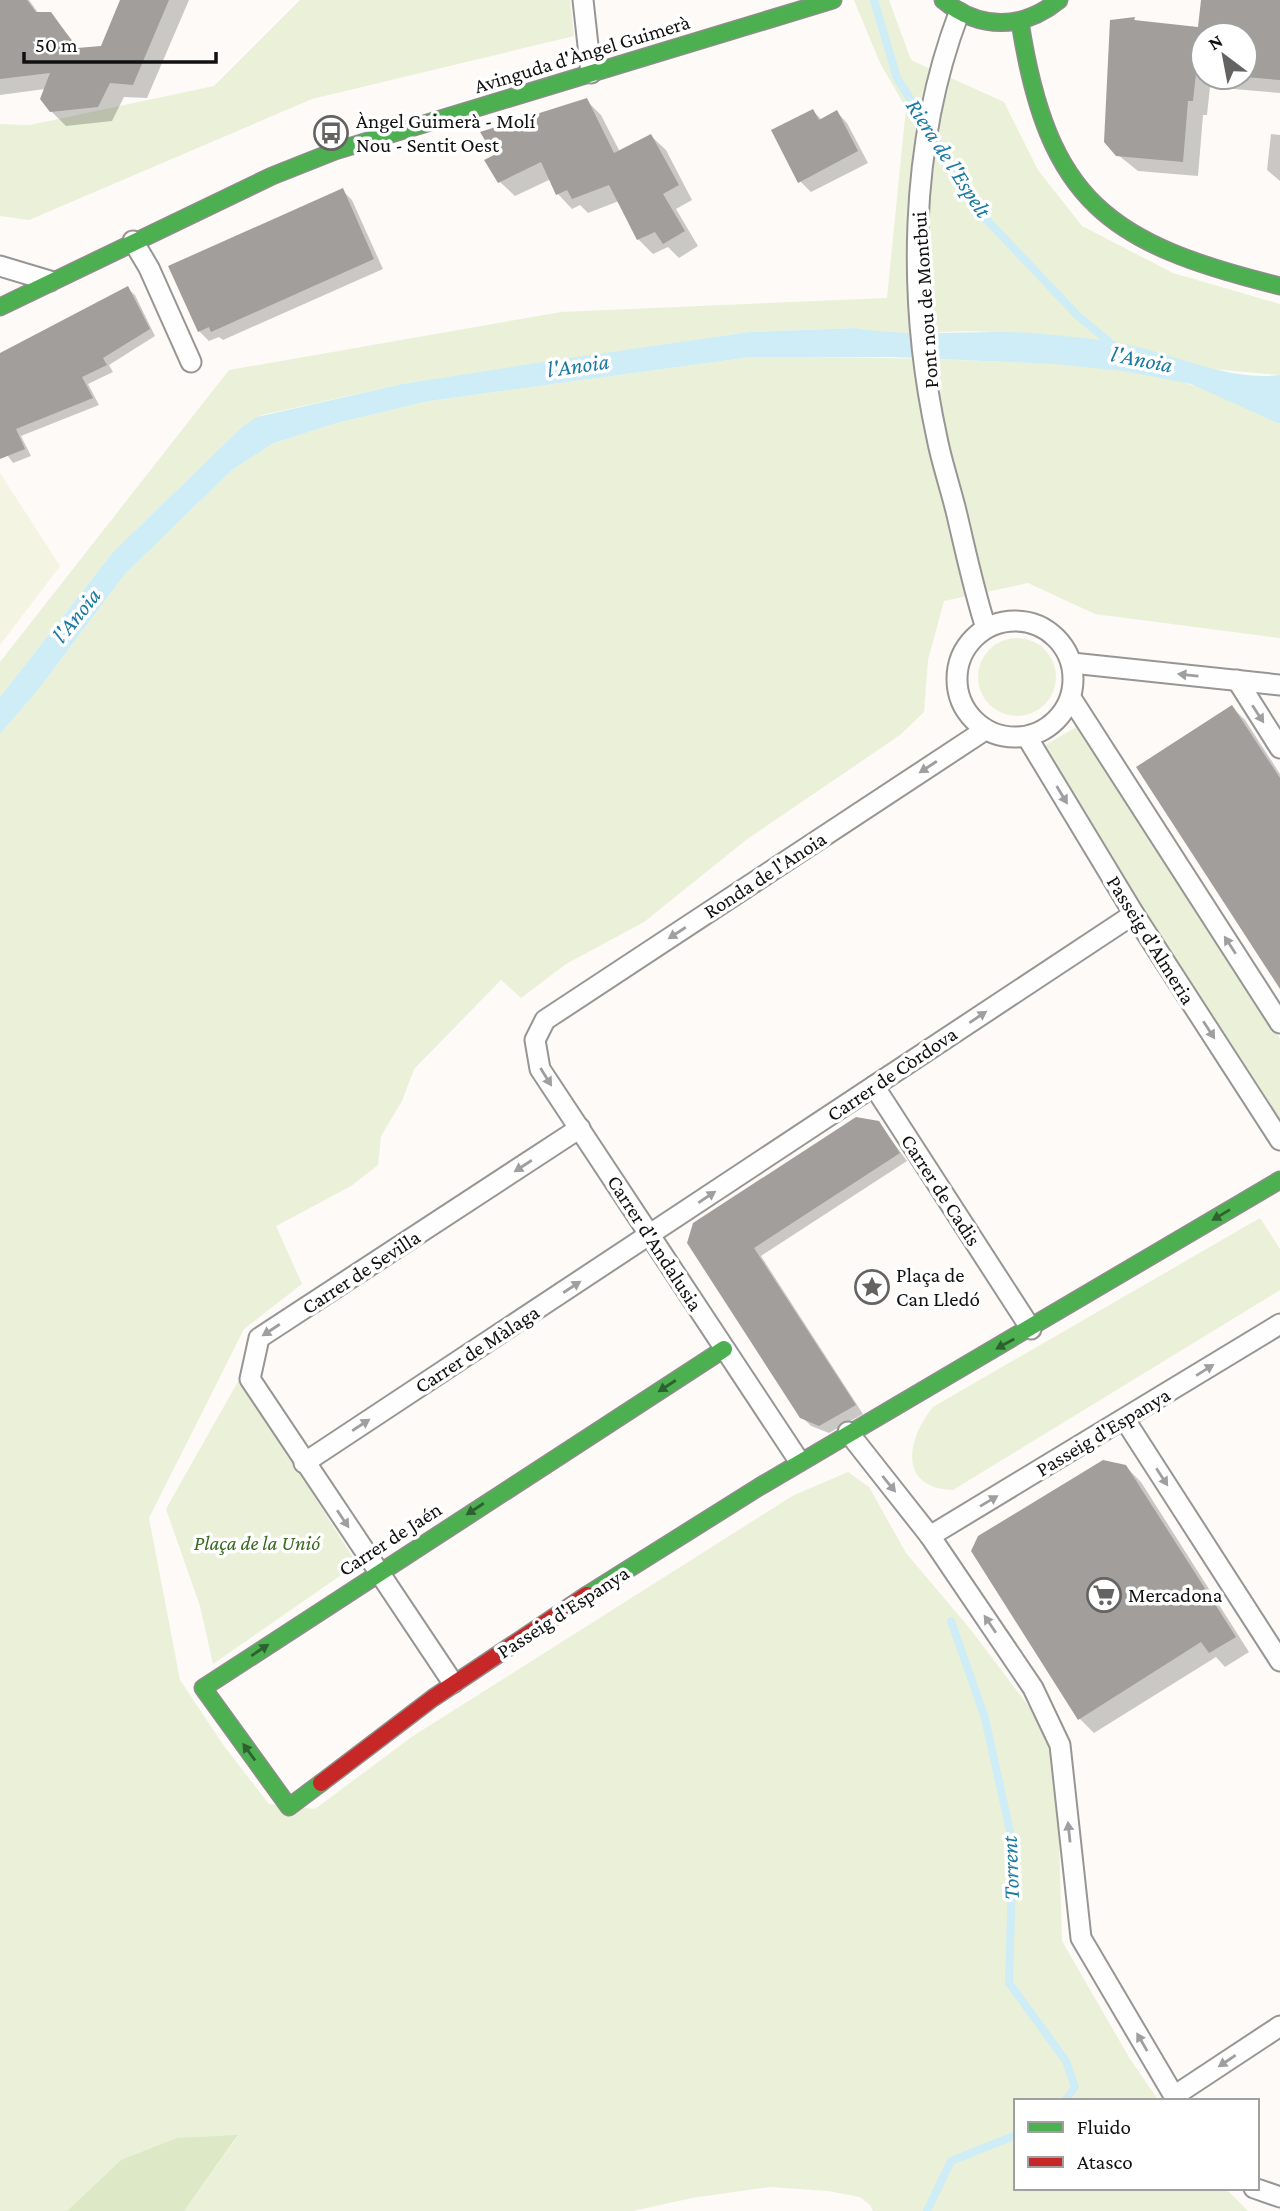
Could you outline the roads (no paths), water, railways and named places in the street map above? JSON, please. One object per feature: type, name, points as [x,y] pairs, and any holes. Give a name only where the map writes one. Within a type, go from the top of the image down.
[{"type":"street","points":[[583,0],[591,73]]},
{"type":"street","name":"Avinguda d'Àngel Guimerà","points":[[0,307],[134,241],[325,155],[833,0]]},
{"type":"street","points":[[943,0],[959,13],[978,21],[999,24],[1020,22],[1040,15],[1059,0]]},
{"type":"street","name":"Pont nou de Montbui","points":[[959,13],[942,57],[927,123],[918,190],[923,348],[937,437],[986,628]]},
{"type":"street","points":[[1020,22],[1042,121],[1060,161],[1082,191],[1107,215],[1173,254],[1220,272],[1280,286]]},
{"type":"street","points":[[134,241],[191,362]]},
{"type":"street","points":[[0,266],[50,281]]},
{"type":"street","points":[[1020,621],[1038,625],[1053,634],[1065,647],[1072,663],[1074,680],[1071,698],[1054,723],[1027,737],[1013,738],[985,730],[970,717],[960,700],[957,680],[964,650],[986,628],[1003,622],[1020,621]]},
{"type":"street","points":[[1072,663],[1280,685]]},
{"type":"street","points":[[1237,680],[1280,748]]},
{"type":"street","points":[[1071,698],[1280,1023]]},
{"type":"street","name":"Ronda de l'Anoia","points":[[545,1020],[985,730]]},
{"type":"street","name":"Passeig d'Almeria","points":[[1027,737],[1134,914],[1280,1140]]},
{"type":"street","name":"Carrer de Còrdova","points":[[650,1235],[1134,914]]},
{"type":"street","name":"Carrer d'Andalusia","points":[[545,1020],[535,1040],[540,1069],[799,1461]]},
{"type":"street","name":"Carrer de Cadis","points":[[874,1086],[1031,1329]]},
{"type":"street","name":"Carrer de Sevilla","points":[[453,1683],[250,1379],[259,1338],[580,1128]]},
{"type":"street","name":"Passeig d'Espanya","points":[[289,1807],[453,1683],[799,1461],[1031,1329],[1280,1180]]},
{"type":"street","name":"Carrer de Màlaga","points":[[304,1463],[650,1235]]},
{"type":"street","name":"Passeig d'Espanya","points":[[930,1536],[1280,1324]]},
{"type":"street","name":"Carrer de Jaén","points":[[289,1807],[203,1688],[378,1571],[724,1349]]},
{"type":"street","points":[[1125,1420],[1280,1661]]},
{"type":"street","points":[[848,1432],[930,1536],[1033,1688],[1060,1745],[1081,1938],[1175,2099],[1280,2026]]},
{"type":"street","points":[[1259,2190],[1280,2197]]},
{"type":"water","name":"l'Anoia","points":[[856,328],[902,333],[1019,332],[1088,338],[1133,346],[1243,375],[1280,375],[1280,424],[1191,384],[1123,371],[1054,364],[893,357],[751,357],[429,401],[337,423],[274,443],[232,470],[125,574],[38,690],[0,734],[0,697],[113,552],[243,426],[257,417],[402,384],[556,360],[749,332]]},
{"type":"waterway","name":"Riera de l'Espelt","points":[[874,0],[897,78],[925,122]]},
{"type":"waterway","name":"Riera de l'Espelt","points":[[932,133],[985,218],[1078,316],[1119,350]]},
{"type":"waterway","name":"Torrent","points":[[951,1621],[985,1718],[1013,1845],[1009,1983],[1066,2061],[1075,2087],[1066,2099]]},
{"type":"waterway","name":"Torrent","points":[[927,2211],[951,2161],[1014,2136]]},
{"type":"place","name":"Àngel Guimerà - Molí Nou - Sentit Oest","points":[[331,133]]},
{"type":"place","name":"Plaça de Can Lledó","points":[[872,1287]]},
{"type":"place","name":"Mercadona","points":[[1104,1595]]},
{"type":"park label","name":"Plaça de la Unió","points":[[257,1543]]}]
